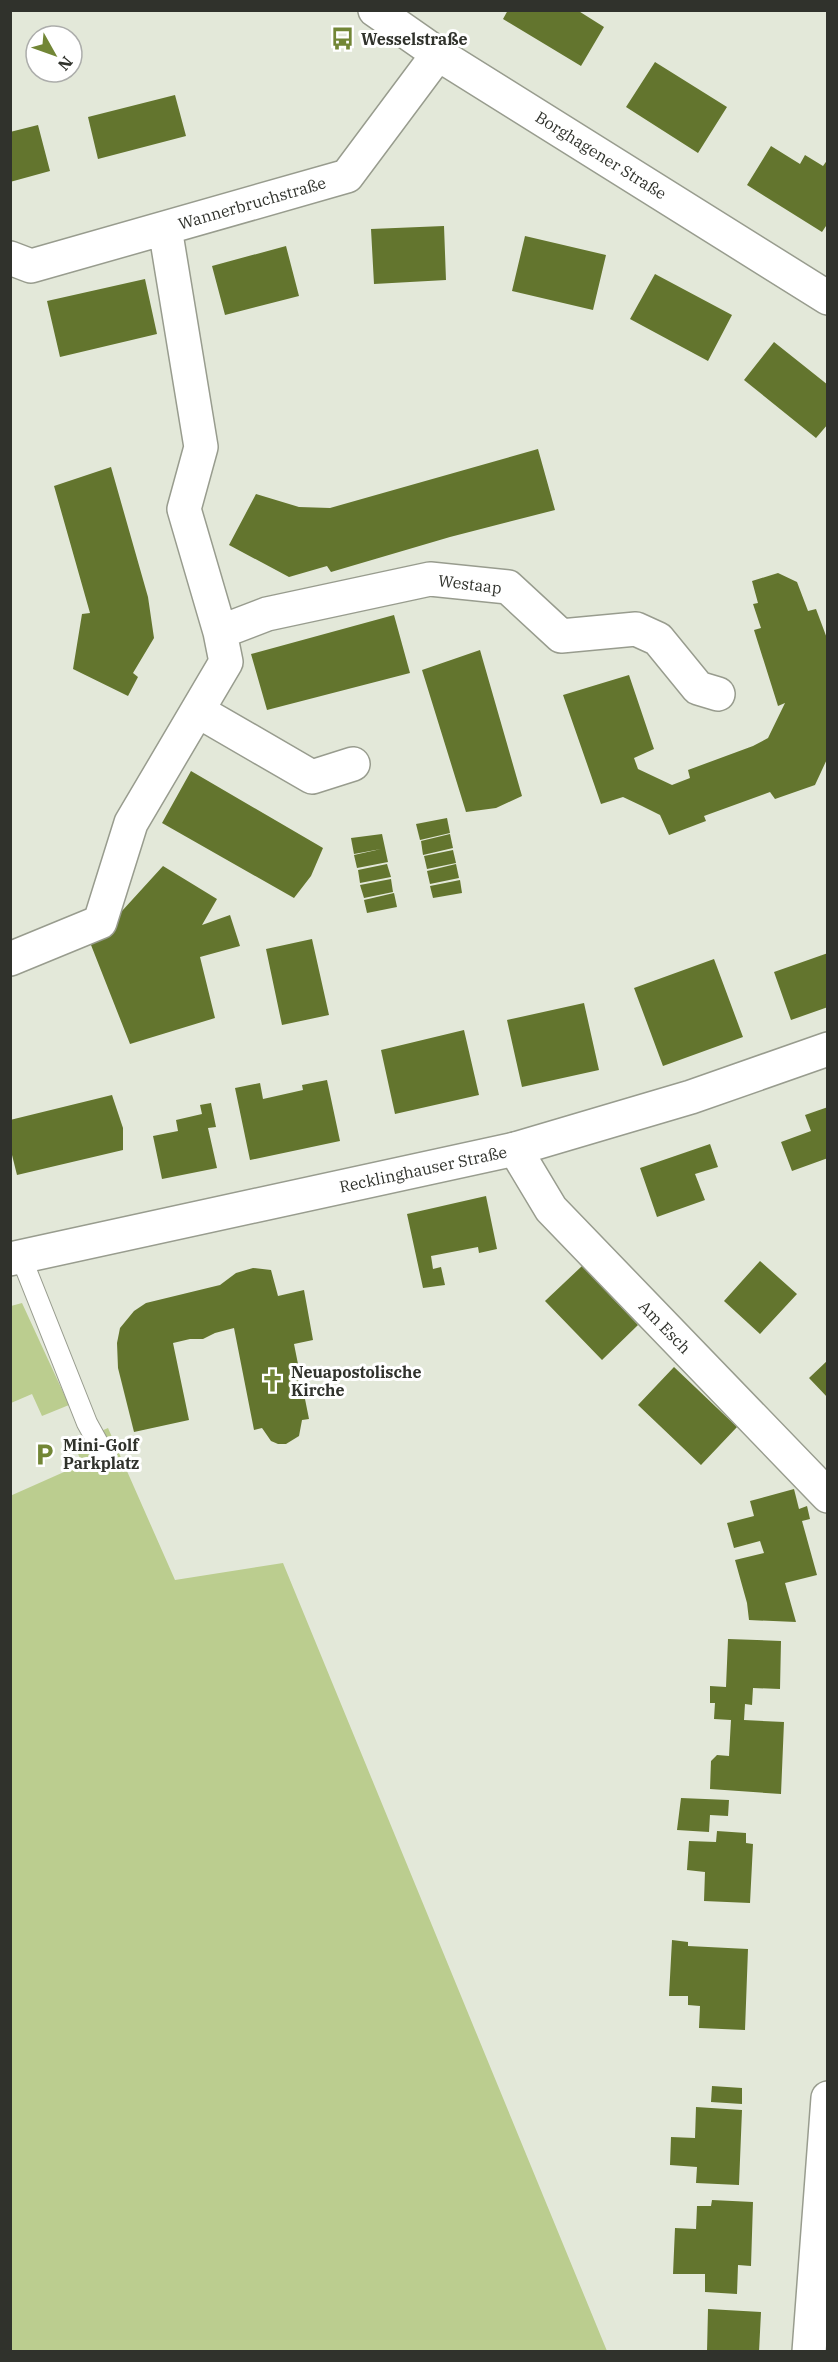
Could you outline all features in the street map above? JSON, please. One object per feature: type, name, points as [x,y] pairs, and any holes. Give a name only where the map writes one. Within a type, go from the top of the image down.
[{"type":"street","name":"Borghagener Straße","points":[[375,10],[438,54],[828,298]]},
{"type":"street","name":"Wannerbruchstraße","points":[[10,258],[31,266],[346,176],[438,54]]},
{"type":"street","points":[[10,959],[100,922],[131,823],[226,662],[220,632],[184,509],[201,447],[165,228]]},
{"type":"street","name":"Westaap","points":[[220,632],[267,614],[430,579],[508,587],[561,636],[636,629],[658,639],[698,688],[718,694]]},
{"type":"street","points":[[198,711],[312,777],[353,764]]},
{"type":"street","name":"Recklinghauser Straße","points":[[16,1258],[514,1149],[691,1097],[828,1049]]},
{"type":"street","name":"Am Esch","points":[[514,1149],[551,1209],[828,1496]]},
{"type":"street","points":[[809,2352],[828,2098]]},
{"type":"lane","points":[[16,1258],[87,1423],[103,1452]]},
{"type":"green space","points":[[22,1303],[69,1405],[42,1416],[32,1394],[11,1403],[11,1306]]},
{"type":"green space","points":[[108,1428],[175,1580],[283,1563],[607,2351],[11,2351],[10,1496],[82,1464],[74,1443]]},
{"type":"building","points":[[508,10],[577,10],[604,27],[581,66],[503,19]]},
{"type":"building","points":[[655,62],[727,107],[698,153],[626,107]]},
{"type":"building","points":[[175,95],[186,136],[98,159],[88,117]]},
{"type":"building","points":[[38,125],[50,171],[10,182],[10,132]]},
{"type":"building","points":[[771,146],[800,164],[805,155],[823,166],[828,159],[828,223],[822,232],[747,185]]},
{"type":"building","points":[[444,226],[446,280],[374,284],[371,229]]},
{"type":"building","points":[[525,236],[606,255],[593,310],[512,291]]},
{"type":"building","points":[[286,246],[299,296],[225,315],[212,266]]},
{"type":"building","points":[[655,274],[732,315],[708,361],[630,319]]},
{"type":"building","points":[[145,279],[157,334],[60,357],[47,301]]},
{"type":"building","points":[[774,342],[828,385],[828,424],[816,438],[744,380]]},
{"type":"building","points":[[538,449],[555,510],[450,537],[331,572],[327,566],[289,577],[229,545],[256,494],[299,507],[330,508]]},
{"type":"building","points":[[111,467],[148,597],[154,638],[133,673],[138,677],[128,696],[73,669],[82,614],[90,613],[54,486]]},
{"type":"building","points":[[778,573],[797,582],[808,611],[816,609],[828,641],[828,757],[815,785],[775,799],[770,792],[704,816],[706,821],[669,835],[660,815],[623,797],[601,804],[563,695],[629,675],[654,749],[634,758],[638,769],[672,785],[690,778],[688,770],[753,746],[768,738],[785,703],[778,706],[754,630],[761,628],[753,604],[758,603],[752,581]]},
{"type":"building","points":[[394,615],[410,673],[267,710],[251,654]]},
{"type":"building","points":[[480,650],[522,796],[496,808],[466,812],[422,670]]},
{"type":"building","points":[[191,771],[323,848],[311,876],[294,898],[162,823]]},
{"type":"building","points":[[447,818],[450,833],[420,840],[416,824]]},
{"type":"building","points":[[382,834],[388,862],[357,868],[354,855],[381,849],[354,854],[351,838]]},
{"type":"building","points":[[450,834],[453,848],[423,855],[421,841]]},
{"type":"building","points":[[453,850],[456,863],[427,869],[424,856]]},
{"type":"building","points":[[387,864],[391,877],[360,883],[358,870]]},
{"type":"building","points":[[456,864],[459,878],[430,884],[427,871]]},
{"type":"building","points":[[163,866],[217,899],[202,925],[230,915],[240,946],[200,957],[215,1018],[130,1044],[91,945]]},
{"type":"building","points":[[391,879],[393,892],[364,898],[360,885]]},
{"type":"building","points":[[460,880],[462,893],[433,898],[430,886]]},
{"type":"building","points":[[394,893],[397,907],[367,913],[364,900]]},
{"type":"building","points":[[312,939],[329,1015],[282,1025],[266,949]]},
{"type":"building","points":[[828,953],[828,1007],[791,1020],[774,972]]},
{"type":"building","points":[[714,959],[743,1037],[663,1066],[634,988]]},
{"type":"building","points":[[584,1003],[599,1070],[522,1087],[507,1020]]},
{"type":"building","points":[[464,1030],[479,1095],[395,1114],[381,1050]]},
{"type":"building","points":[[327,1080],[340,1141],[250,1160],[235,1088],[260,1083],[263,1099],[303,1090],[302,1085]]},
{"type":"building","points":[[112,1095],[123,1128],[123,1150],[17,1175],[10,1147],[10,1120]]},
{"type":"building","points":[[211,1103],[216,1127],[208,1128],[217,1168],[162,1179],[153,1136],[178,1131],[176,1120],[202,1114],[200,1105]]},
{"type":"building","points":[[828,1107],[828,1158],[792,1171],[781,1142],[811,1131],[805,1115]]},
{"type":"building","points":[[710,1144],[718,1167],[695,1174],[705,1200],[657,1217],[640,1168]]},
{"type":"building","points":[[486,1196],[497,1249],[479,1253],[478,1247],[431,1256],[433,1269],[441,1267],[445,1285],[423,1288],[407,1214]]},
{"type":"building","points":[[760,1261],[797,1294],[760,1334],[724,1301]]},
{"type":"building","points":[[582,1266],[638,1325],[602,1360],[545,1301]]},
{"type":"building","points":[[253,1268],[271,1270],[278,1296],[304,1290],[313,1340],[294,1344],[309,1419],[302,1420],[299,1436],[286,1444],[278,1444],[271,1441],[262,1428],[254,1430],[234,1328],[203,1339],[173,1343],[189,1420],[134,1432],[118,1368],[117,1343],[120,1328],[134,1311],[146,1303],[220,1285],[236,1273]]},
{"type":"building","points":[[828,1360],[828,1398],[809,1378]]},
{"type":"building","points":[[674,1367],[737,1427],[701,1465],[638,1405]]},
{"type":"building","points":[[794,1489],[799,1509],[807,1506],[810,1519],[802,1521],[817,1575],[785,1583],[796,1622],[749,1620],[747,1603],[735,1560],[764,1553],[760,1541],[734,1548],[727,1523],[754,1516],[750,1501]]},
{"type":"building","points":[[728,1639],[781,1641],[780,1689],[753,1688],[752,1705],[745,1704],[744,1720],[784,1722],[781,1794],[710,1789],[711,1761],[717,1755],[729,1756],[731,1720],[714,1719],[715,1703],[710,1703],[710,1686],[726,1687]]},
{"type":"building","points":[[681,1798],[729,1800],[728,1816],[710,1815],[709,1832],[677,1830]]},
{"type":"building","points":[[717,1831],[746,1833],[746,1843],[753,1844],[750,1903],[704,1901],[705,1872],[687,1870],[689,1841],[716,1842]]},
{"type":"building","points":[[672,1940],[688,1942],[688,1946],[748,1949],[745,2030],[699,2028],[700,2006],[688,2005],[688,1996],[669,1996]]},
{"type":"building","points":[[712,2086],[742,2088],[742,2104],[711,2102]]},
{"type":"building","points":[[696,2107],[742,2110],[739,2185],[696,2183],[697,2167],[670,2165],[671,2137],[695,2138]]},
{"type":"building","points":[[712,2200],[753,2202],[751,2266],[738,2265],[737,2294],[705,2292],[705,2274],[673,2274],[675,2228],[696,2229],[697,2206],[711,2206]]},
{"type":"building","points":[[708,2309],[761,2312],[759,2352],[707,2352]]},
{"type":"place","name":"Wesselstraße","points":[[343,39]]},
{"type":"place","name":"Neuapostolische Kirche","points":[[273,1381]]},
{"type":"place","name":"Mini-Golf Parkplatz","points":[[45,1454]]}]
